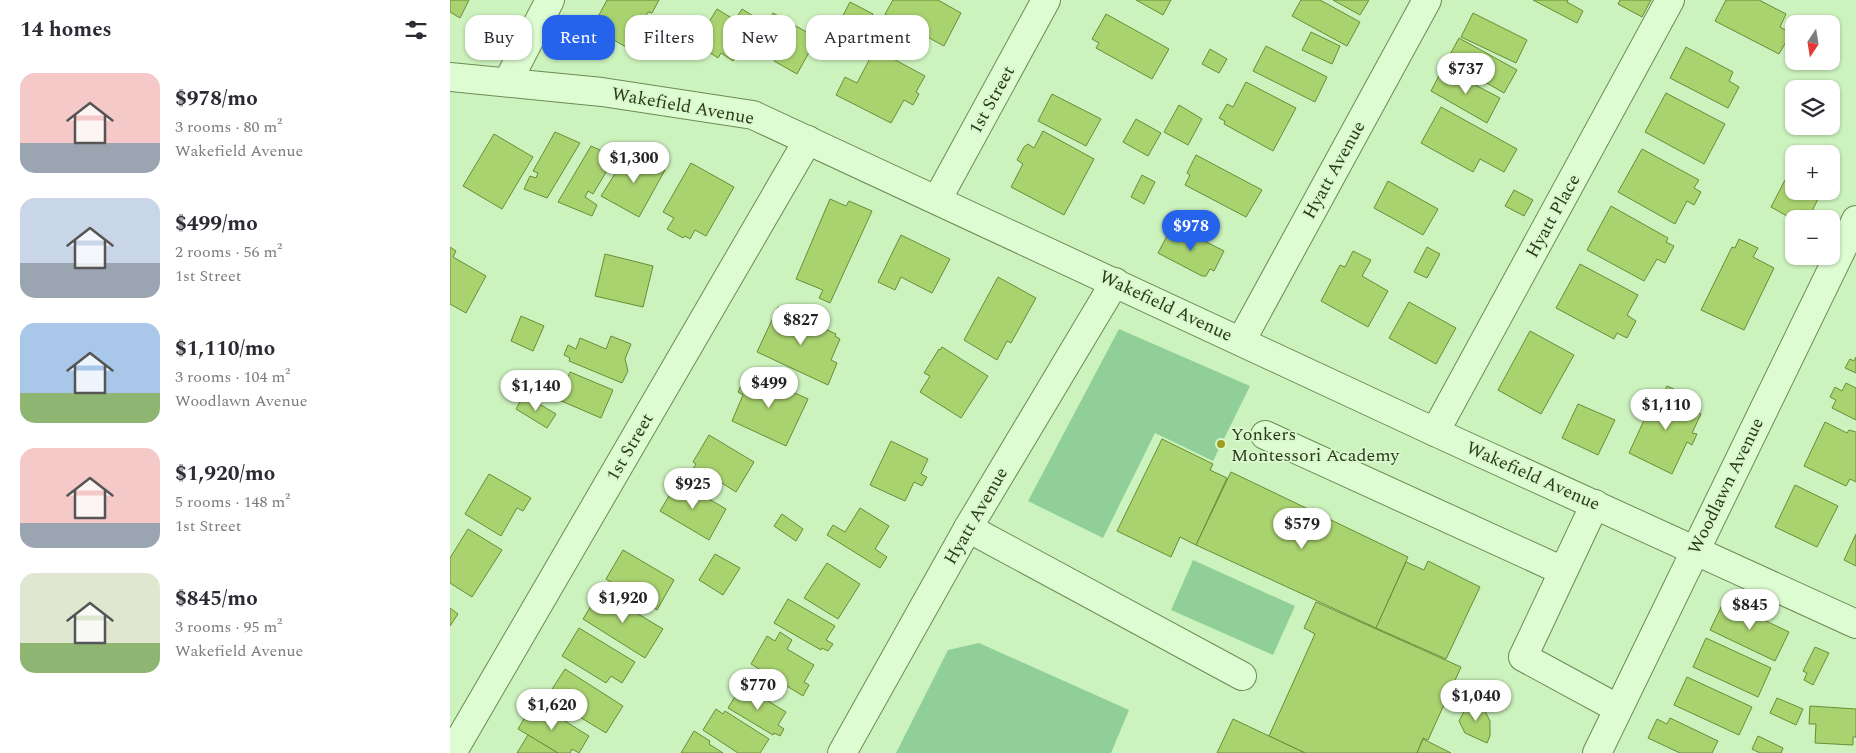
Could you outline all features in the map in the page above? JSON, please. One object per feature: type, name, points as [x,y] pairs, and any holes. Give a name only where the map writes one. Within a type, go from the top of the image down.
[{"type":"street","points":[[508,81],[550,0]]},
{"type":"street","name":"1st Street","points":[[937,200],[1046,0]]},
{"type":"street","name":"Hyatt Avenue","points":[[1241,341],[1427,0]]},
{"type":"street","name":"Hyatt Place","points":[[1435,432],[1670,0]]},
{"type":"street","name":"Wakefield Avenue","points":[[450,77],[508,81],[602,92],[753,116],[1115,282],[1435,432],[1856,624]]},
{"type":"street","name":"1st Street","points":[[452,753],[808,140]]},
{"type":"street","name":"Woodlawn Avenue","points":[[1597,753],[1617,708],[1856,220]]},
{"type":"street","name":"Hyatt Avenue","points":[[842,753],[968,528],[1115,282]]},
{"type":"street","points":[[1265,435],[1563,571]]},
{"type":"street","points":[[1595,504],[1523,657],[1617,708]]},
{"type":"street","points":[[968,528],[1242,676]]},
{"type":"green space","points":[[1119,329],[1250,386],[1213,461],[1155,433],[1103,538],[1028,501]]},
{"type":"green space","points":[[1193,560],[1295,606],[1273,655],[1171,610]]},
{"type":"green space","points":[[979,643],[1129,710],[1111,753],[896,753],[948,650]]},
{"type":"building","points":[[450,0],[469,0],[460,18],[450,12]]},
{"type":"building","points":[[607,0],[659,0],[652,13],[648,12],[646,15],[625,15],[625,46],[615,41],[615,15],[599,15]]},
{"type":"building","points":[[893,0],[938,0],[961,13],[944,46],[929,38],[929,15],[885,14]]},
{"type":"building","points":[[1136,0],[1171,0],[1163,15]]},
{"type":"building","points":[[1301,0],[1320,0],[1360,22],[1347,46],[1292,16]]},
{"type":"building","points":[[1333,0],[1369,0],[1360,15]]},
{"type":"building","points":[[1533,0],[1568,0],[1567,2],[1583,11],[1577,23]]},
{"type":"building","points":[[1620,0],[1651,0],[1642,17],[1618,4]]},
{"type":"building","points":[[1726,0],[1759,0],[1786,14],[1780,27],[1785,30],[1785,44],[1779,54],[1715,21]]},
{"type":"building","points":[[850,2],[873,14],[872,15],[843,15]]},
{"type":"building","points":[[717,9],[727,15],[723,15],[723,54],[721,53],[718,58],[713,55],[713,15]]},
{"type":"building","points":[[742,9],[752,15],[738,15]]},
{"type":"building","points":[[1473,13],[1527,40],[1516,63],[1461,37]]},
{"type":"building","points":[[1106,14],[1169,49],[1152,79],[1096,48],[1099,43],[1092,39]]},
{"type":"building","points":[[796,26],[806,32],[806,58],[797,74],[774,61],[796,60]]},
{"type":"building","points":[[1311,32],[1340,46],[1332,64],[1302,50]]},
{"type":"building","points":[[1459,38],[1517,70],[1504,93],[1447,60]]},
{"type":"building","points":[[1266,46],[1327,77],[1315,102],[1253,71]]},
{"type":"building","points":[[1686,47],[1733,72],[1729,81],[1739,87],[1728,108],[1670,78]]},
{"type":"building","points":[[1210,49],[1227,59],[1219,73],[1202,64]]},
{"type":"building","points":[[869,60],[895,60],[925,76],[916,92],[919,94],[913,105],[904,100],[891,123],[836,95],[845,77],[857,83]]},
{"type":"building","points":[[1443,68],[1500,98],[1487,123],[1431,91]]},
{"type":"building","points":[[1246,82],[1296,108],[1273,151],[1224,124],[1225,121],[1219,118],[1227,104],[1233,107]]},
{"type":"building","points":[[1666,93],[1725,124],[1704,164],[1645,132]]},
{"type":"building","points":[[1052,94],[1101,119],[1086,146],[1038,121]]},
{"type":"building","points":[[1179,105],[1202,119],[1188,145],[1164,132]]},
{"type":"building","points":[[1441,107],[1517,149],[1504,172],[1480,159],[1473,172],[1421,143]]},
{"type":"building","points":[[1136,119],[1161,133],[1148,156],[1123,142]]},
{"type":"building","points":[[1043,131],[1094,159],[1064,215],[1011,187],[1023,164],[1017,160],[1024,147],[1028,144],[1034,148]]},
{"type":"building","points":[[555,132],[580,143],[547,198],[524,189],[530,176],[536,178],[538,173],[533,171]]},
{"type":"building","points":[[494,134],[533,157],[502,209],[463,186]]},
{"type":"building","points":[[591,146],[615,157],[593,194],[588,191],[585,197],[597,205],[592,216],[558,202]]},
{"type":"building","points":[[1642,149],[1699,180],[1694,188],[1701,192],[1694,205],[1687,201],[1675,224],[1618,192]]},
{"type":"building","points":[[630,150],[665,170],[639,217],[601,196]]},
{"type":"building","points":[[1196,155],[1262,190],[1246,217],[1185,185],[1190,175],[1187,173]]},
{"type":"building","points":[[691,163],[734,187],[706,236],[695,230],[690,239],[685,236],[683,238],[667,229],[674,218],[663,212]]},
{"type":"building","points":[[1142,175],[1155,182],[1144,204],[1131,197]]},
{"type":"building","points":[[1785,180],[1785,200],[1818,200],[1812,210],[1785,210],[1785,215],[1771,207]]},
{"type":"building","points":[[1388,181],[1438,209],[1423,235],[1374,208]]},
{"type":"building","points":[[1514,190],[1533,200],[1524,216],[1505,206]]},
{"type":"building","points":[[830,199],[846,206],[849,201],[872,211],[830,303],[819,298],[823,290],[796,279]]},
{"type":"building","points":[[1611,206],[1668,238],[1666,242],[1674,246],[1665,263],[1657,259],[1644,281],[1587,250]]},
{"type":"building","points":[[1173,225],[1224,251],[1214,271],[1210,269],[1206,276],[1202,276],[1158,253]]},
{"type":"building","points":[[901,235],[950,259],[932,293],[901,277],[895,290],[878,282]]},
{"type":"building","points":[[1739,239],[1758,248],[1753,257],[1774,268],[1744,330],[1701,310],[1732,247],[1735,248]]},
{"type":"building","points":[[450,247],[456,251],[453,257],[486,276],[466,313],[450,304]]},
{"type":"building","points":[[1427,247],[1440,254],[1427,278],[1414,272]]},
{"type":"building","points":[[1353,251],[1371,260],[1362,276],[1388,291],[1368,327],[1321,301],[1340,265],[1345,267]]},
{"type":"building","points":[[605,254],[653,266],[643,307],[595,296]]},
{"type":"building","points":[[1580,264],[1638,295],[1627,315],[1636,321],[1627,338],[1617,333],[1614,339],[1556,308]]},
{"type":"building","points":[[998,277],[1036,298],[1011,343],[1007,341],[997,360],[964,340]]},
{"type":"building","points":[[1409,302],[1456,328],[1436,364],[1389,338]]},
{"type":"building","points":[[778,307],[836,334],[835,336],[840,339],[831,360],[837,363],[828,385],[757,352]]},
{"type":"building","points":[[521,316],[544,326],[533,351],[511,341]]},
{"type":"building","points":[[1530,331],[1574,355],[1541,414],[1498,390]]},
{"type":"building","points":[[611,336],[631,344],[625,359],[628,371],[622,383],[569,361],[570,358],[564,355],[568,345],[576,349],[580,338],[606,349]]},
{"type":"building","points":[[942,347],[988,376],[961,418],[920,392],[930,376],[924,373]]},
{"type":"building","points":[[1856,357],[1856,373],[1845,368],[1850,359],[1854,361]]},
{"type":"building","points":[[570,372],[613,390],[601,418],[559,400]]},
{"type":"building","points":[[748,372],[808,399],[786,446],[732,421],[743,395],[738,392]]},
{"type":"building","points":[[1846,383],[1856,388],[1856,420],[1832,408],[1836,400],[1830,397],[1835,387],[1842,391]]},
{"type":"building","points":[[1667,386],[1687,395],[1682,405],[1701,414],[1692,433],[1697,434],[1692,445],[1687,442],[1672,474],[1629,453],[1657,392],[1663,395]]},
{"type":"building","points":[[524,395],[556,414],[547,428],[516,409]]},
{"type":"building","points":[[1578,404],[1615,420],[1598,455],[1562,438]]},
{"type":"building","points":[[1825,422],[1847,433],[1849,430],[1856,432],[1856,482],[1850,479],[1846,486],[1804,466]]},
{"type":"building","points":[[709,435],[754,462],[736,492],[706,473],[705,476],[693,469],[696,464],[693,462]]},
{"type":"building","points":[[1162,439],[1213,464],[1210,470],[1227,478],[1196,545],[1180,537],[1171,557],[1117,531]]},
{"type":"building","points":[[891,441],[928,459],[921,474],[927,477],[922,486],[914,482],[905,501],[870,485]]},
{"type":"building","points":[[1231,472],[1408,557],[1376,628],[1196,545]]},
{"type":"building","points":[[489,474],[531,498],[523,511],[517,508],[501,536],[465,514]]},
{"type":"building","points":[[678,481],[726,509],[709,540],[660,511]]},
{"type":"building","points":[[1795,485],[1838,506],[1817,547],[1775,527]]},
{"type":"building","points":[[860,508],[889,526],[875,549],[887,557],[880,568],[827,535],[833,525],[845,532]]},
{"type":"building","points":[[782,514],[803,529],[796,541],[774,526]]},
{"type":"building","points":[[468,529],[502,550],[472,597],[450,583],[450,558]]},
{"type":"building","points":[[1856,534],[1856,566],[1844,560]]},
{"type":"building","points":[[623,550],[674,580],[657,610],[606,579]]},
{"type":"building","points":[[715,554],[740,568],[723,595],[699,580]]},
{"type":"building","points":[[1428,561],[1480,587],[1446,659],[1376,628],[1406,562],[1424,570]]},
{"type":"building","points":[[827,563],[860,584],[838,619],[804,598]]},
{"type":"building","points":[[600,591],[663,629],[645,658],[583,619]]},
{"type":"building","points":[[788,599],[835,626],[826,640],[833,644],[828,651],[822,648],[821,650],[774,623]]},
{"type":"building","points":[[1724,601],[1789,632],[1775,661],[1710,630]]},
{"type":"building","points":[[1316,602],[1461,667],[1428,740],[1423,738],[1417,753],[1305,753],[1269,736],[1315,634],[1304,628]]},
{"type":"building","points":[[450,608],[458,614],[450,626]]},
{"type":"building","points":[[579,628],[635,662],[622,683],[611,676],[606,683],[562,656]]},
{"type":"building","points":[[780,632],[792,640],[787,649],[814,665],[804,682],[809,685],[803,696],[751,664],[767,636],[775,641]]},
{"type":"building","points":[[1706,638],[1771,668],[1758,697],[1693,667]]},
{"type":"building","points":[[1815,647],[1829,653],[1813,685],[1804,680],[1807,673],[1803,671]]},
{"type":"building","points":[[565,669],[623,706],[606,733],[547,697]]},
{"type":"building","points":[[1687,677],[1752,707],[1739,735],[1674,705]]},
{"type":"building","points":[[742,685],[786,712],[778,725],[784,729],[780,736],[774,733],[773,735],[728,708]]},
{"type":"building","points":[[1777,698],[1803,709],[1796,725],[1770,713]]},
{"type":"building","points":[[1470,700],[1484,709],[1490,721],[1490,736],[1487,743],[1465,733],[1459,721]]},
{"type":"building","points":[[534,702],[589,736],[579,753],[572,749],[570,753],[558,753],[518,729]]},
{"type":"building","points":[[1810,706],[1856,709],[1856,737],[1853,737],[1853,745],[1815,743],[1816,724],[1809,724]]},
{"type":"building","points":[[716,709],[723,714],[725,711],[769,739],[760,753],[738,753],[703,730]]},
{"type":"building","points":[[1670,718],[1718,741],[1712,753],[1680,753],[1648,738],[1657,719],[1667,724]]},
{"type":"building","points":[[1233,719],[1305,753],[1217,753]]},
{"type":"building","points":[[694,731],[710,741],[709,744],[723,753],[681,753]]},
{"type":"building","points":[[528,735],[558,753],[517,753]]},
{"type":"building","points":[[1758,736],[1783,748],[1781,753],[1760,753],[1752,749]]},
{"type":"building","points":[[1423,739],[1451,753],[1417,753]]},
{"type":"place","name":"Yonkers Montessori Academy","points":[[1221,444]]}]
